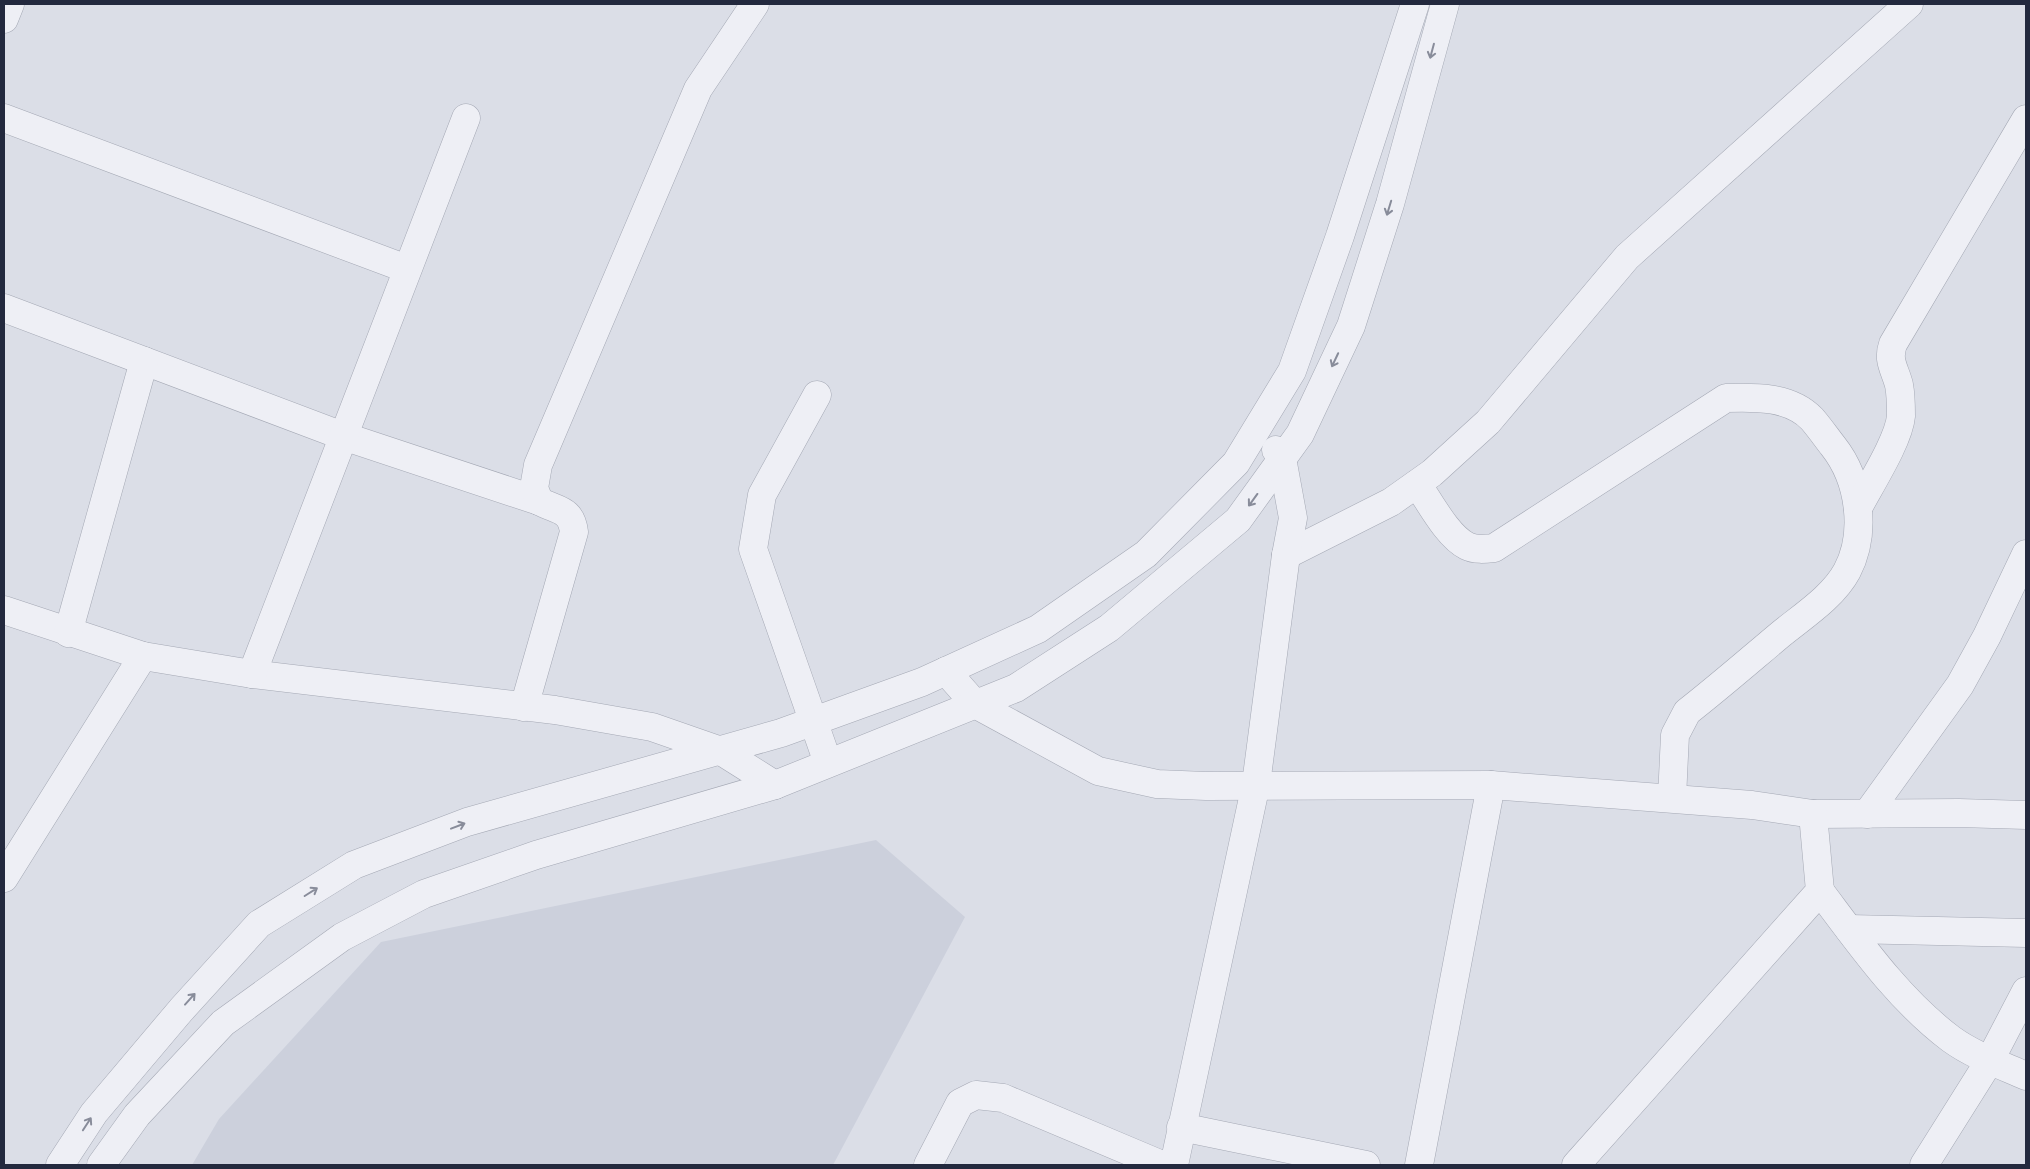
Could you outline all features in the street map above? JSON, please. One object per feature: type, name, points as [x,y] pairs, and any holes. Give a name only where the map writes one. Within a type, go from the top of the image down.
[{"type":"street","points":[[4,19],[10,4]]},
{"type":"street","points":[[539,501],[534,488],[538,465],[698,89],[755,4]]},
{"type":"street","points":[[60,1165],[94,1113],[181,1010],[259,924],[354,865],[450,829],[721,751],[814,721],[922,682],[1038,629],[1146,554],[1236,463],[1292,371],[1340,236],[1415,4]]},
{"type":"street","points":[[102,1165],[137,1115],[223,1023],[342,937],[424,894],[536,854],[775,785],[1016,688],[1109,628],[1238,520],[1300,434],[1352,326],[1390,204],[1445,4]]},
{"type":"street","points":[[1286,555],[1391,502],[1432,473],[1488,422],[1627,257],[1909,4]]},
{"type":"street","points":[[4,118],[407,269]]},
{"type":"street","points":[[252,674],[466,118]]},
{"type":"street","points":[[1858,508],[1896,434],[1901,419],[1899,384],[1890,364],[1893,344],[2026,118]]},
{"type":"street","points":[[4,308],[343,436],[539,501],[565,512],[572,518],[574,532],[524,707]]},
{"type":"street","points":[[68,633],[144,361]]},
{"type":"street","points":[[818,395],[762,495],[753,549],[828,763]]},
{"type":"street","points":[[1417,484],[1455,538],[1468,546],[1480,549],[1494,548],[1726,398],[1762,397],[1786,404],[1810,417],[1836,450],[1849,475],[1858,508],[1858,538],[1846,573],[1822,600],[1687,712],[1675,735],[1672,798]]},
{"type":"street","points":[[1174,1165],[1256,784],[1286,555],[1293,518],[1282,458],[1258,428]]},
{"type":"street","points":[[1867,814],[1960,685],[1987,636],[2026,554]]},
{"type":"street","points":[[4,610],[68,633],[143,656],[252,674],[524,707],[652,727],[721,751],[775,785]]},
{"type":"street","points":[[4,875],[143,656]]},
{"type":"street","points":[[946,672],[975,704],[1098,771],[1157,784],[1206,786],[1256,784],[1491,785],[1752,805],[1813,814],[1959,812],[2026,815]]},
{"type":"street","points":[[1419,1165],[1491,785]]},
{"type":"street","points":[[1813,814],[1820,891],[1886,978],[1952,1039],[1990,1060],[2026,1076]]},
{"type":"street","points":[[1576,1165],[1820,891]]},
{"type":"street","points":[[1849,929],[2026,932]]},
{"type":"street","points":[[1924,1165],[1990,1060],[2026,991]]},
{"type":"street","points":[[928,1165],[960,1103],[976,1095],[1003,1098],[1162,1165]]},
{"type":"street","points":[[1181,1127],[1366,1165]]},
{"type":"shaded area","points":[[876,840],[965,917],[833,1165],[192,1165],[219,1119],[381,942]]}]
